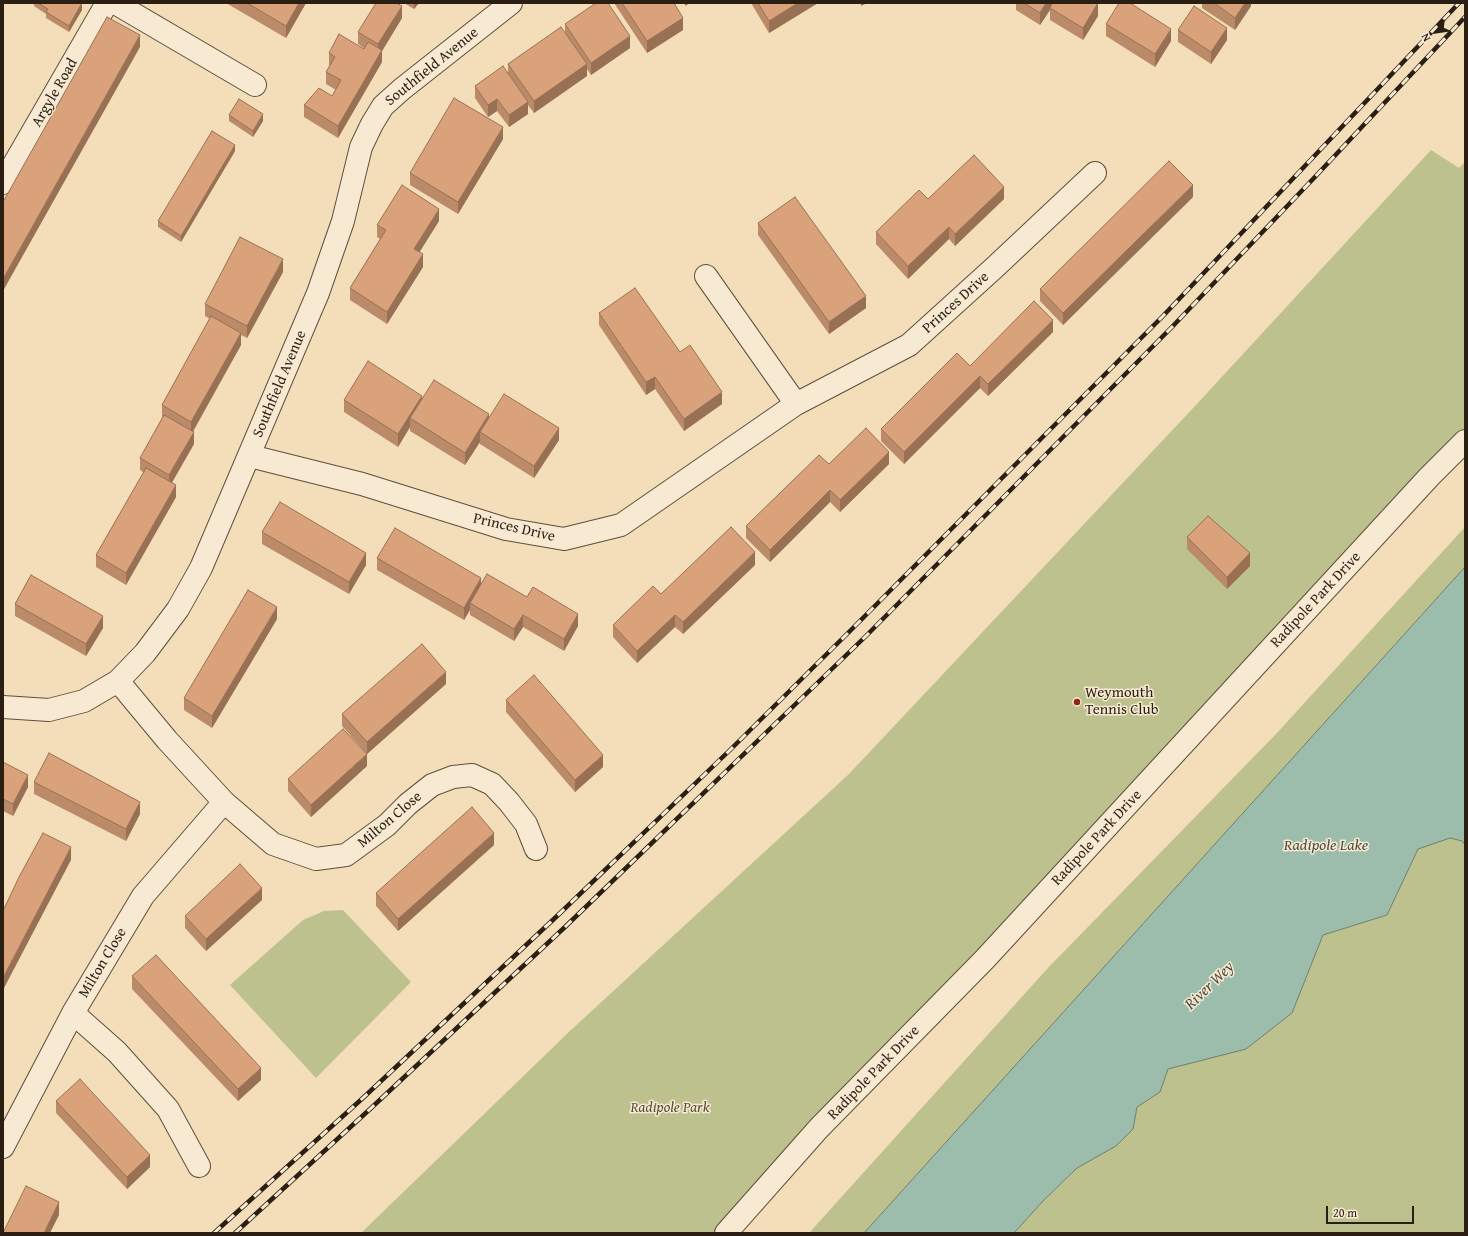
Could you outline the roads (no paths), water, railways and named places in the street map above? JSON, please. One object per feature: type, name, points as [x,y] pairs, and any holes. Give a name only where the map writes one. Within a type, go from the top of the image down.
[{"type":"street","name":"Argyle Road","points":[[3,183],[106,3]]},
{"type":"street","points":[[115,3],[255,85]]},
{"type":"street","name":"Southfield Avenue","points":[[3,707],[49,710],[84,701],[118,681],[146,653],[178,609],[201,568],[250,456],[318,293],[343,221],[361,146],[372,124],[384,106],[402,89],[511,3]]},
{"type":"street","name":"Princes Drive","points":[[250,456],[362,484],[506,529],[564,539],[621,526],[796,404],[909,345],[1095,173]]},
{"type":"street","points":[[706,276],[796,404]]},
{"type":"street","name":"Radipole Park Drive","points":[[726,1233],[820,1128],[985,959],[1429,477],[1465,441]]},
{"type":"street","name":"Milton Close","points":[[118,681],[167,740],[224,802],[273,844],[316,859],[346,856],[387,825],[408,804],[432,785],[453,777],[472,775],[492,784],[509,802],[526,824],[536,849]]},
{"type":"street","name":"Milton Close","points":[[3,1146],[73,1013],[143,896],[224,802]]},
{"type":"street","name":"Milton Close","points":[[73,1013],[117,1052],[168,1109],[199,1166]]},
{"type":"water","name":"Radipole Lake","points":[[1465,567],[1465,845],[1462,841],[1450,838],[1418,849],[1387,915],[1323,935],[1292,1013],[1246,1049],[1168,1069],[1160,1092],[1137,1107],[1133,1129],[1116,1146],[1077,1168],[1042,1202],[1014,1233],[864,1233]]},
{"type":"railway","points":[[214,1233],[364,1097],[556,917],[729,751],[1163,316],[1459,3]]},
{"type":"railway","points":[[235,1233],[565,927],[866,636],[1172,327],[1465,17]]},
{"type":"place","name":"Weymouth Tennis Club","points":[[1077,702]]},
{"type":"water label","name":"River Wey","points":[[1210,986]]},
{"type":"park label","name":"Radipole Park","points":[[670,1108]]}]
